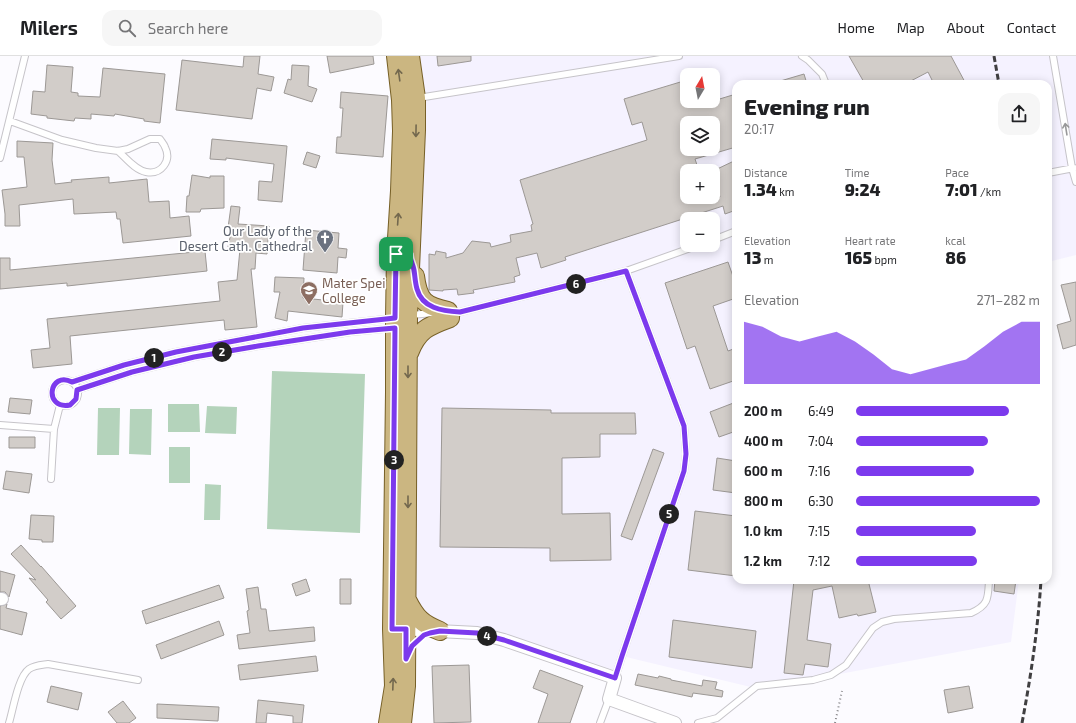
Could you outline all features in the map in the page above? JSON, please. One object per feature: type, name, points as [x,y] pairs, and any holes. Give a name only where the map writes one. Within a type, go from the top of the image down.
[{"type":"main road","points":[[396,56],[416,130],[405,256],[408,353],[407,599],[399,629],[406,659],[406,686],[402,723]]},
{"type":"main road","points":[[408,99],[410,56]]},
{"type":"main road","points":[[405,256],[414,269],[416,287],[419,296],[430,306],[453,314]]},
{"type":"main road","points":[[408,353],[414,340],[426,329],[453,314]]},
{"type":"main road","points":[[388,723],[394,686],[399,629],[407,322]]},
{"type":"main road","points":[[407,599],[416,617],[430,627],[440,631]]},
{"type":"main road","points":[[406,659],[412,646],[417,640],[430,633],[440,631]]},
{"type":"street","points":[[399,629],[477,633],[504,640],[615,678],[609,699],[675,723]]},
{"type":"lane","points":[[0,158],[25,56]]},
{"type":"lane","points":[[408,99],[679,56]]},
{"type":"lane","points":[[802,56],[822,74],[824,80]]},
{"type":"lane","points":[[1053,56],[1076,182]]},
{"type":"lane","points":[[10,121],[62,140],[118,152],[128,149],[150,138],[160,139],[165,146],[167,161],[163,168],[154,172],[145,172],[137,168],[118,152]]},
{"type":"lane","points":[[1052,172],[1074,168]]},
{"type":"lane","points":[[720,238],[732,233]]},
{"type":"lane","points":[[77,390],[132,372],[194,357],[453,314],[626,271],[680,252]]},
{"type":"lane","points":[[615,678],[684,471],[686,454],[684,426],[626,271]]},
{"type":"lane","points":[[72,382],[78,394],[74,402],[65,406],[54,401],[52,390],[58,381],[66,380],[72,382],[124,365],[176,352],[303,328],[407,322],[453,314]]},
{"type":"lane","points":[[51,479],[54,428],[60,405]]},
{"type":"lane","points":[[0,425],[54,428]]},
{"type":"lane","points":[[698,723],[717,718],[757,686],[813,680],[831,675],[846,665],[873,628],[882,622],[894,619],[971,613],[982,608],[988,596],[989,584]]},
{"type":"lane","points":[[9,723],[22,680],[28,670],[36,665],[48,664],[138,680]]},
{"type":"lane","points":[[600,723],[609,699]]},
{"type":"path","points":[[835,723],[842,691]]},
{"type":"shaded area","points":[[410,56],[1076,56],[1076,255],[1052,261],[1052,80],[732,80],[732,584],[1018,584],[1011,642],[759,689],[622,656],[615,678],[504,640],[440,631],[407,599]]},
{"type":"green space","points":[[272,371],[365,374],[360,533],[267,529]]},
{"type":"green space","points":[[168,404],[199,404],[200,432],[168,432]]},
{"type":"green space","points":[[207,406],[237,407],[236,434],[205,433]]},
{"type":"green space","points":[[98,408],[120,408],[119,455],[97,455]]},
{"type":"green space","points":[[130,409],[152,409],[151,455],[129,454]]},
{"type":"green space","points":[[169,447],[190,447],[190,483],[169,483]]},
{"type":"green space","points":[[205,484],[221,485],[220,520],[204,520]]},
{"type":"building","points":[[244,56],[260,56],[258,74],[274,77],[271,91],[257,88],[252,119],[176,110],[182,60],[243,67]]},
{"type":"building","points":[[327,56],[373,56],[374,64],[330,73]]},
{"type":"building","points":[[437,56],[471,56],[471,61],[438,66]]},
{"type":"building","points":[[849,56],[951,56],[964,80],[932,80],[928,72],[913,80],[863,80]]},
{"type":"building","points":[[47,65],[73,67],[71,92],[78,93],[78,96],[100,97],[103,68],[165,74],[160,123],[115,114],[114,116],[91,114],[91,119],[75,118],[74,121],[47,118],[47,116],[31,114],[33,91],[45,92]]},
{"type":"building","points":[[292,65],[309,66],[308,86],[317,89],[312,102],[284,93],[288,79],[291,80]]},
{"type":"building","points":[[804,74],[806,80],[784,80]]},
{"type":"building","points":[[680,82],[680,108],[720,108],[720,99],[732,95],[732,148],[720,152],[720,116],[680,116],[680,156],[705,156],[695,159],[697,164],[680,164],[680,204],[720,204],[720,168],[732,162],[732,211],[725,214],[723,206],[704,212],[680,212],[680,220],[565,257],[566,260],[541,268],[537,253],[516,258],[520,275],[514,277],[515,282],[473,290],[474,293],[458,295],[457,289],[443,291],[429,290],[429,254],[435,255],[436,251],[446,253],[446,258],[463,253],[472,241],[490,243],[491,247],[511,242],[510,235],[532,231],[531,225],[533,224],[520,180],[647,140],[642,122],[632,125],[624,99]]},
{"type":"building","points":[[341,92],[388,96],[383,157],[336,153],[337,137],[341,137],[343,108],[340,108]]},
{"type":"building","points":[[212,139],[287,146],[282,202],[258,200],[259,181],[272,182],[274,164],[226,158],[226,160],[210,159]]},
{"type":"building","points":[[17,141],[53,143],[52,160],[55,184],[72,182],[71,180],[109,177],[109,183],[147,179],[149,202],[169,201],[170,218],[189,216],[191,236],[123,243],[120,219],[117,219],[116,212],[74,214],[73,199],[19,205],[20,226],[5,226],[2,190],[27,187],[24,157],[17,157]]},
{"type":"building","points":[[307,152],[320,156],[316,168],[303,164]]},
{"type":"building","points":[[192,175],[210,178],[210,176],[224,176],[224,208],[201,209],[200,212],[186,212],[187,196],[189,196]]},
{"type":"building","points":[[231,206],[240,207],[238,224],[269,226],[267,254],[256,253],[255,269],[251,269],[257,327],[225,330],[224,320],[70,336],[72,364],[33,368],[31,350],[50,348],[47,319],[220,301],[218,282],[237,280],[240,249],[228,247],[232,228],[228,228]]},
{"type":"building","name":"Our Lady of the Desert Cath. Cathedral","points":[[306,230],[339,233],[338,248],[347,249],[346,258],[338,257],[337,273],[303,270]]},
{"type":"building","points":[[205,251],[207,271],[67,286],[67,283],[0,289],[0,258],[10,258],[10,270]]},
{"type":"building","points":[[728,262],[732,274],[732,299],[713,306],[728,351],[732,350],[732,381],[710,389],[695,346],[687,349],[665,283]]},
{"type":"building","points":[[275,277],[304,278],[303,298],[343,302],[342,317],[288,311],[287,321],[275,318],[280,292],[274,292]]},
{"type":"building","points":[[1076,282],[1076,345],[1063,349],[1057,325],[1071,321],[1061,285]]},
{"type":"building","points":[[10,398],[32,400],[30,414],[8,412]]},
{"type":"building","points":[[732,404],[732,432],[719,437],[710,412]]},
{"type":"building","points":[[442,408],[551,410],[551,413],[635,413],[636,434],[600,434],[600,457],[562,458],[562,514],[610,513],[611,560],[550,561],[550,548],[440,547]]},
{"type":"building","points":[[9,437],[35,437],[35,448],[9,448]]},
{"type":"building","points":[[653,449],[664,453],[632,540],[621,536]]},
{"type":"building","points":[[717,458],[732,460],[732,492],[713,490]]},
{"type":"building","points":[[6,471],[32,474],[29,493],[3,489]]},
{"type":"building","points":[[695,511],[732,516],[732,576],[688,570]]},
{"type":"building","points":[[31,515],[54,516],[53,542],[42,542],[42,540],[29,539]]},
{"type":"building","points":[[21,545],[76,606],[61,619],[46,602],[48,600],[29,578],[36,580],[11,554]]},
{"type":"building","points":[[0,571],[15,575],[9,597],[5,592],[0,592]]},
{"type":"building","points":[[306,579],[310,591],[296,596],[292,584]]},
{"type":"building","points":[[340,579],[351,579],[351,604],[340,604]]},
{"type":"building","points":[[794,584],[869,584],[876,612],[858,616],[857,614],[839,618],[832,586],[813,590],[807,640],[831,644],[828,667],[805,664],[803,675],[784,673]]},
{"type":"building","points":[[995,584],[1015,584],[1014,594],[994,591]]},
{"type":"building","points":[[219,585],[224,598],[146,624],[142,611]]},
{"type":"building","points":[[258,587],[261,609],[266,609],[269,631],[314,627],[315,641],[239,649],[237,635],[250,633],[246,589]]},
{"type":"building","points":[[7,604],[6,608],[27,613],[22,635],[0,629],[0,606]]},
{"type":"building","points":[[673,620],[756,631],[752,668],[669,657]]},
{"type":"building","points":[[219,621],[224,635],[161,659],[156,645]]},
{"type":"building","points":[[316,656],[318,671],[240,680],[238,665]]},
{"type":"building","points":[[469,665],[471,722],[434,723],[432,666]]},
{"type":"building","points":[[540,670],[583,686],[570,723],[538,723],[548,694],[533,688]]},
{"type":"building","points":[[638,674],[658,678],[659,676],[702,686],[703,680],[717,682],[715,689],[723,691],[722,697],[693,693],[692,697],[635,685]]},
{"type":"building","points":[[51,686],[82,693],[78,710],[47,702]]},
{"type":"building","points":[[969,686],[973,708],[948,713],[944,690]]},
{"type":"building","points":[[258,700],[304,705],[302,723],[293,723],[293,716],[267,713],[266,723],[256,723]]},
{"type":"building","points":[[123,701],[136,718],[129,723],[117,723],[108,712]]},
{"type":"building","points":[[157,704],[219,707],[218,721],[157,718]]},
{"type":"railway","points":[[994,56],[998,80]]},
{"type":"railway","points":[[1022,723],[1034,652],[1041,584]]},
{"type":"place","name":"Our Lady of the Desert Cath. Cathedral","points":[[325,253]]},
{"type":"place","name":"Mater Spei College","points":[[309,305]]},
{"type":"route","points":[[396,254],[410,255],[414,269],[416,287],[419,296],[424,301],[430,306],[436,308],[460,312],[626,271],[684,426],[686,454],[684,471],[615,678],[504,640],[477,633],[440,631],[424,635],[412,646],[406,659],[406,629],[392,629],[396,392],[395,328],[350,332],[194,357],[132,372],[77,390],[78,394],[76,399],[70,405],[60,405],[54,401],[52,390],[58,381],[69,380],[72,382],[124,365],[176,352],[303,328],[395,318],[396,254]]}]
